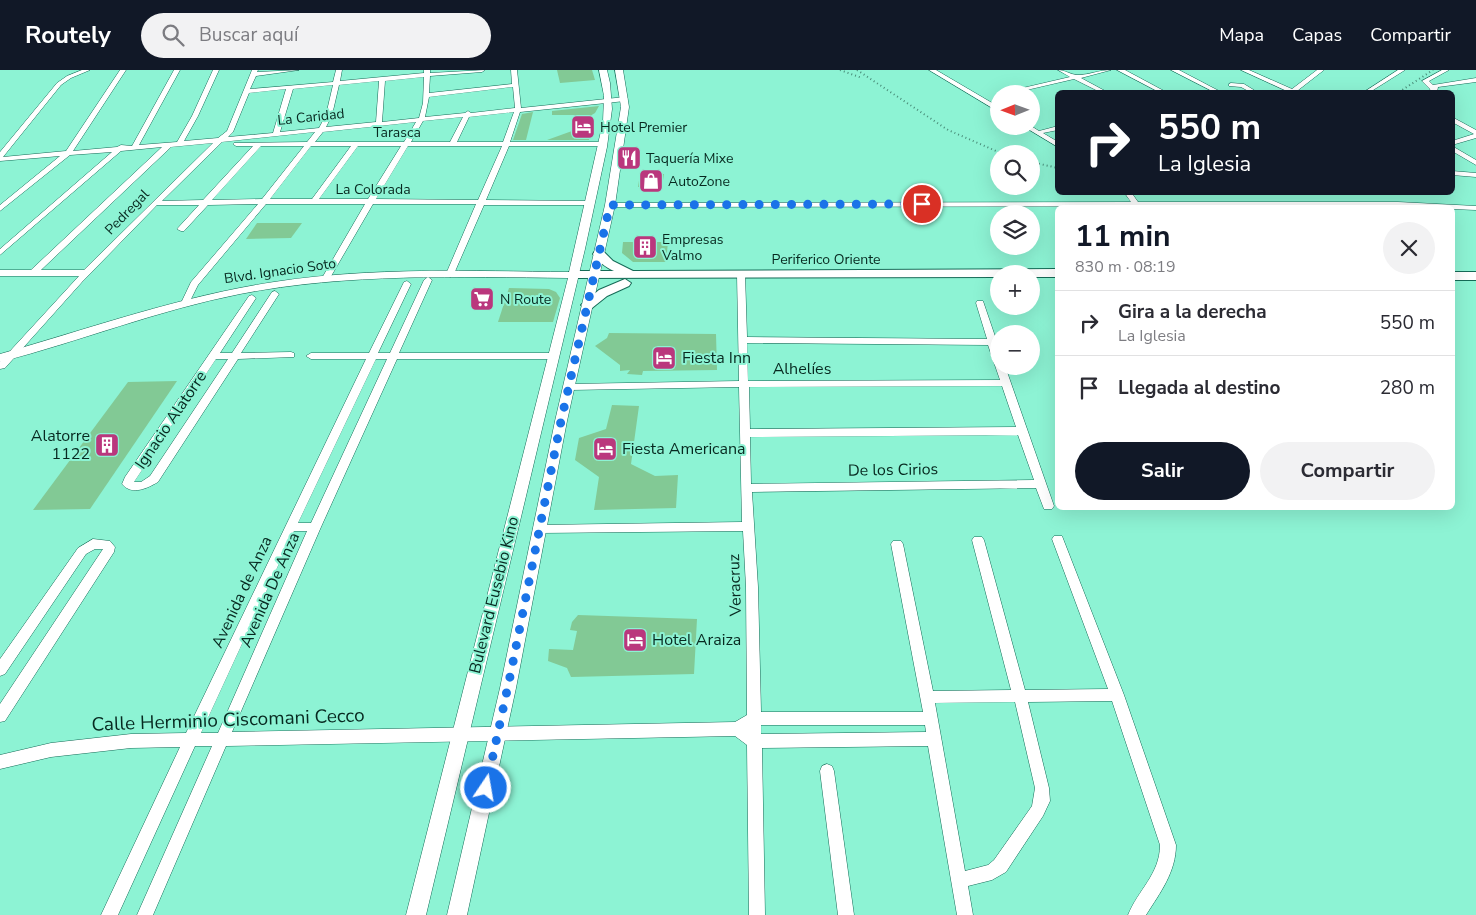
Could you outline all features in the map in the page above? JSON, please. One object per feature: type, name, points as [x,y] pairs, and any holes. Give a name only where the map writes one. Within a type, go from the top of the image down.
[{"type":"highway","points":[[588,305],[602,293],[628,279],[599,254]]},
{"type":"highway","name":"Periferico Oriente","points":[[741,279],[1055,273]]},
{"type":"highway","points":[[1455,276],[1476,276]]},
{"type":"highway","name":"Periferico Oriente","points":[[572,279],[990,282]]},
{"type":"highway","points":[[1040,281],[1055,281]]},
{"type":"highway","points":[[1455,284],[1476,284]]},
{"type":"main road","name":"Bulevard Eusebio Kino","points":[[416,915],[604,144],[608,125],[609,100],[603,70]]},
{"type":"main road","points":[[458,915],[498,734],[539,529],[610,205],[624,121],[625,99],[619,70]]},
{"type":"main road","points":[[427,281],[446,279],[450,274]]},
{"type":"main road","name":"Blvd. Ignacio Soto","points":[[1,363],[13,354],[185,303],[266,286],[326,278],[450,274],[572,279]]},
{"type":"main road","points":[[252,298],[269,290],[316,283],[326,278]]},
{"type":"main road","name":"Blvd. Ignacio Soto","points":[[1,363],[164,318],[275,294],[333,287],[407,284],[427,281],[572,279]]},
{"type":"street","points":[[0,157],[59,84],[69,77],[87,70]]},
{"type":"street","points":[[0,209],[68,153],[124,70]]},
{"type":"street","points":[[135,146],[177,70]]},
{"type":"street","points":[[0,157],[180,143],[195,116],[216,70]]},
{"type":"street","points":[[255,72],[296,70]]},
{"type":"street","points":[[185,303],[194,284],[263,203],[322,128],[329,115],[340,70]]},
{"type":"street","points":[[248,91],[427,73],[482,70]]},
{"type":"street","points":[[450,274],[506,144],[518,109],[514,70]]},
{"type":"street","points":[[932,70],[990,105]]},
{"type":"street","points":[[1061,70],[1100,90]]},
{"type":"street","points":[[1040,85],[1108,70]]},
{"type":"street","points":[[1120,70],[1159,90]]},
{"type":"street","points":[[1174,70],[1214,90]]},
{"type":"street","points":[[1244,70],[1289,90]]},
{"type":"street","points":[[1296,90],[1321,70]]},
{"type":"street","points":[[1370,90],[1402,70]]},
{"type":"street","points":[[1446,70],[1425,81],[1433,90],[1438,85],[1476,80]]},
{"type":"street","name":"Pedregal","points":[[13,354],[87,273],[155,203],[230,132],[255,72]]},
{"type":"street","points":[[326,278],[422,118],[427,95],[427,73]]},
{"type":"street","points":[[379,122],[382,79]]},
{"type":"street","points":[[427,95],[516,85]]},
{"type":"street","points":[[1231,85],[1242,85],[1251,90]]},
{"type":"street","points":[[276,133],[290,87]]},
{"type":"street","points":[[979,98],[990,96]]},
{"type":"street","name":"La Caridad","points":[[221,141],[379,122],[625,99]]},
{"type":"street","points":[[452,144],[468,113]]},
{"type":"street","points":[[1455,121],[1476,135]]},
{"type":"street","points":[[1040,132],[1055,129]]},
{"type":"street","points":[[1040,134],[1055,143]]},
{"type":"street","points":[[1455,142],[1476,135]]},
{"type":"street","name":"Tarasca","points":[[180,143],[221,141],[259,144],[604,144]]},
{"type":"street","points":[[34,272],[170,144]]},
{"type":"street","points":[[182,229],[259,144]]},
{"type":"street","points":[[314,201],[356,144]]},
{"type":"street","points":[[0,253],[121,147]]},
{"type":"street","points":[[1455,150],[1476,162]]},
{"type":"street","points":[[1455,173],[1476,175]]},
{"type":"street","name":"La Colorada","points":[[155,203],[314,201],[590,203]]},
{"type":"street","points":[[610,205],[1055,206]]},
{"type":"street","points":[[1268,205],[1418,205]]},
{"type":"street","points":[[1455,207],[1476,208]]},
{"type":"street","points":[[0,272],[87,273]]},
{"type":"street","name":"Veracruz","points":[[741,279],[746,488],[752,587],[757,915]]},
{"type":"street","name":"Avenida De Anza","points":[[145,915],[315,527],[427,281]]},
{"type":"street","name":"Avenida de Anza","points":[[109,915],[290,527],[407,284]]},
{"type":"street","name":"Ignacio Alatorre","points":[[252,298],[129,480],[128,484],[130,486],[143,486],[154,479],[275,294]]},
{"type":"street","points":[[980,303],[990,336]]},
{"type":"street","points":[[389,320],[408,320]]},
{"type":"street","points":[[743,340],[990,342]]},
{"type":"street","points":[[212,356],[291,355]]},
{"type":"street","points":[[311,356],[553,356]]},
{"type":"street","points":[[1002,375],[1048,506]]},
{"type":"street","name":"Alhelíes","points":[[570,387],[1005,383]]},
{"type":"street","points":[[189,390],[213,389]]},
{"type":"street","points":[[745,433],[1021,431]]},
{"type":"street","name":"De los Cirios","points":[[746,488],[1039,484]]},
{"type":"street","points":[[539,529],[748,526]]},
{"type":"street","points":[[290,527],[315,527]]},
{"type":"street","points":[[1058,539],[1117,695],[1168,845],[1169,856],[1165,866],[1136,915]]},
{"type":"street","points":[[960,880],[992,872],[1000,866],[1040,806],[1042,788],[1020,696],[978,540]]},
{"type":"street","points":[[0,670],[82,550],[94,544],[106,544],[109,547],[108,552],[0,716]]},
{"type":"street","points":[[897,544],[927,697],[965,915]]},
{"type":"street","points":[[927,697],[1117,695]]},
{"type":"street","points":[[930,718],[753,719],[737,730],[754,741],[934,739]]},
{"type":"street","points":[[873,719],[877,740]]},
{"type":"street","name":"Calle Herminio Ciscomani Cecco","points":[[0,762],[51,750],[90,744],[131,741],[737,730]]},
{"type":"street","points":[[827,771],[846,915]]},
{"type":"building","points":[[557,70],[592,70],[595,80],[560,83]]},
{"type":"building","points":[[599,106],[595,113],[590,116],[593,122],[589,140],[547,140],[572,131],[576,115],[552,115],[552,111]]},
{"type":"building","points":[[533,112],[526,140],[513,140],[522,114]]},
{"type":"building","name":"AutoZone","points":[[640,174],[664,174],[662,187],[638,187]]},
{"type":"building","points":[[257,223],[302,223],[291,238],[246,239]]},
{"type":"building","name":"Empresas Valmo","points":[[623,242],[668,242],[666,262],[633,262],[622,253]]},
{"type":"building","points":[[509,288],[549,289],[556,292],[560,298],[553,322],[498,322]]},
{"type":"building","name":"Fiesta Inn","points":[[609,333],[716,334],[717,370],[643,371],[642,375],[627,374],[630,370],[620,371],[620,365],[595,346],[607,338]]},
{"type":"building","name":"Alatorre 1122","points":[[177,381],[90,509],[33,510],[128,382]]},
{"type":"building","name":"Fiesta Americana","points":[[612,405],[639,406],[631,464],[655,476],[678,475],[676,508],[594,510],[599,477],[575,460],[579,438],[606,429]]},
{"type":"building","name":"Hotel Araiza","points":[[578,615],[697,619],[694,674],[571,677],[567,668],[548,661],[549,649],[573,650],[577,631],[570,630],[572,622]]},
{"type":"railway","points":[[840,70],[862,78]]},
{"type":"railway","points":[[857,70],[948,130],[990,148]]},
{"type":"railway","points":[[1402,90],[1433,70]]},
{"type":"railway","points":[[1040,164],[1055,167]]},
{"type":"place","name":"Hotel Premier","points":[[583,127]]},
{"type":"place","name":"Taquería Mixe","points":[[629,158]]},
{"type":"place","name":"AutoZone","points":[[651,181]]},
{"type":"place","name":"Empresas Valmo","points":[[645,247]]},
{"type":"place","name":"N Route","points":[[482,299]]},
{"type":"place","name":"Fiesta Inn","points":[[664,358]]},
{"type":"place","name":"Alatorre 1122","points":[[107,445]]},
{"type":"place","name":"Fiesta Americana","points":[[605,449]]},
{"type":"place","name":"Hotel Araiza","points":[[635,640]]},
{"type":"route","points":[[486,788],[561,421],[610,205],[922,204]]}]
